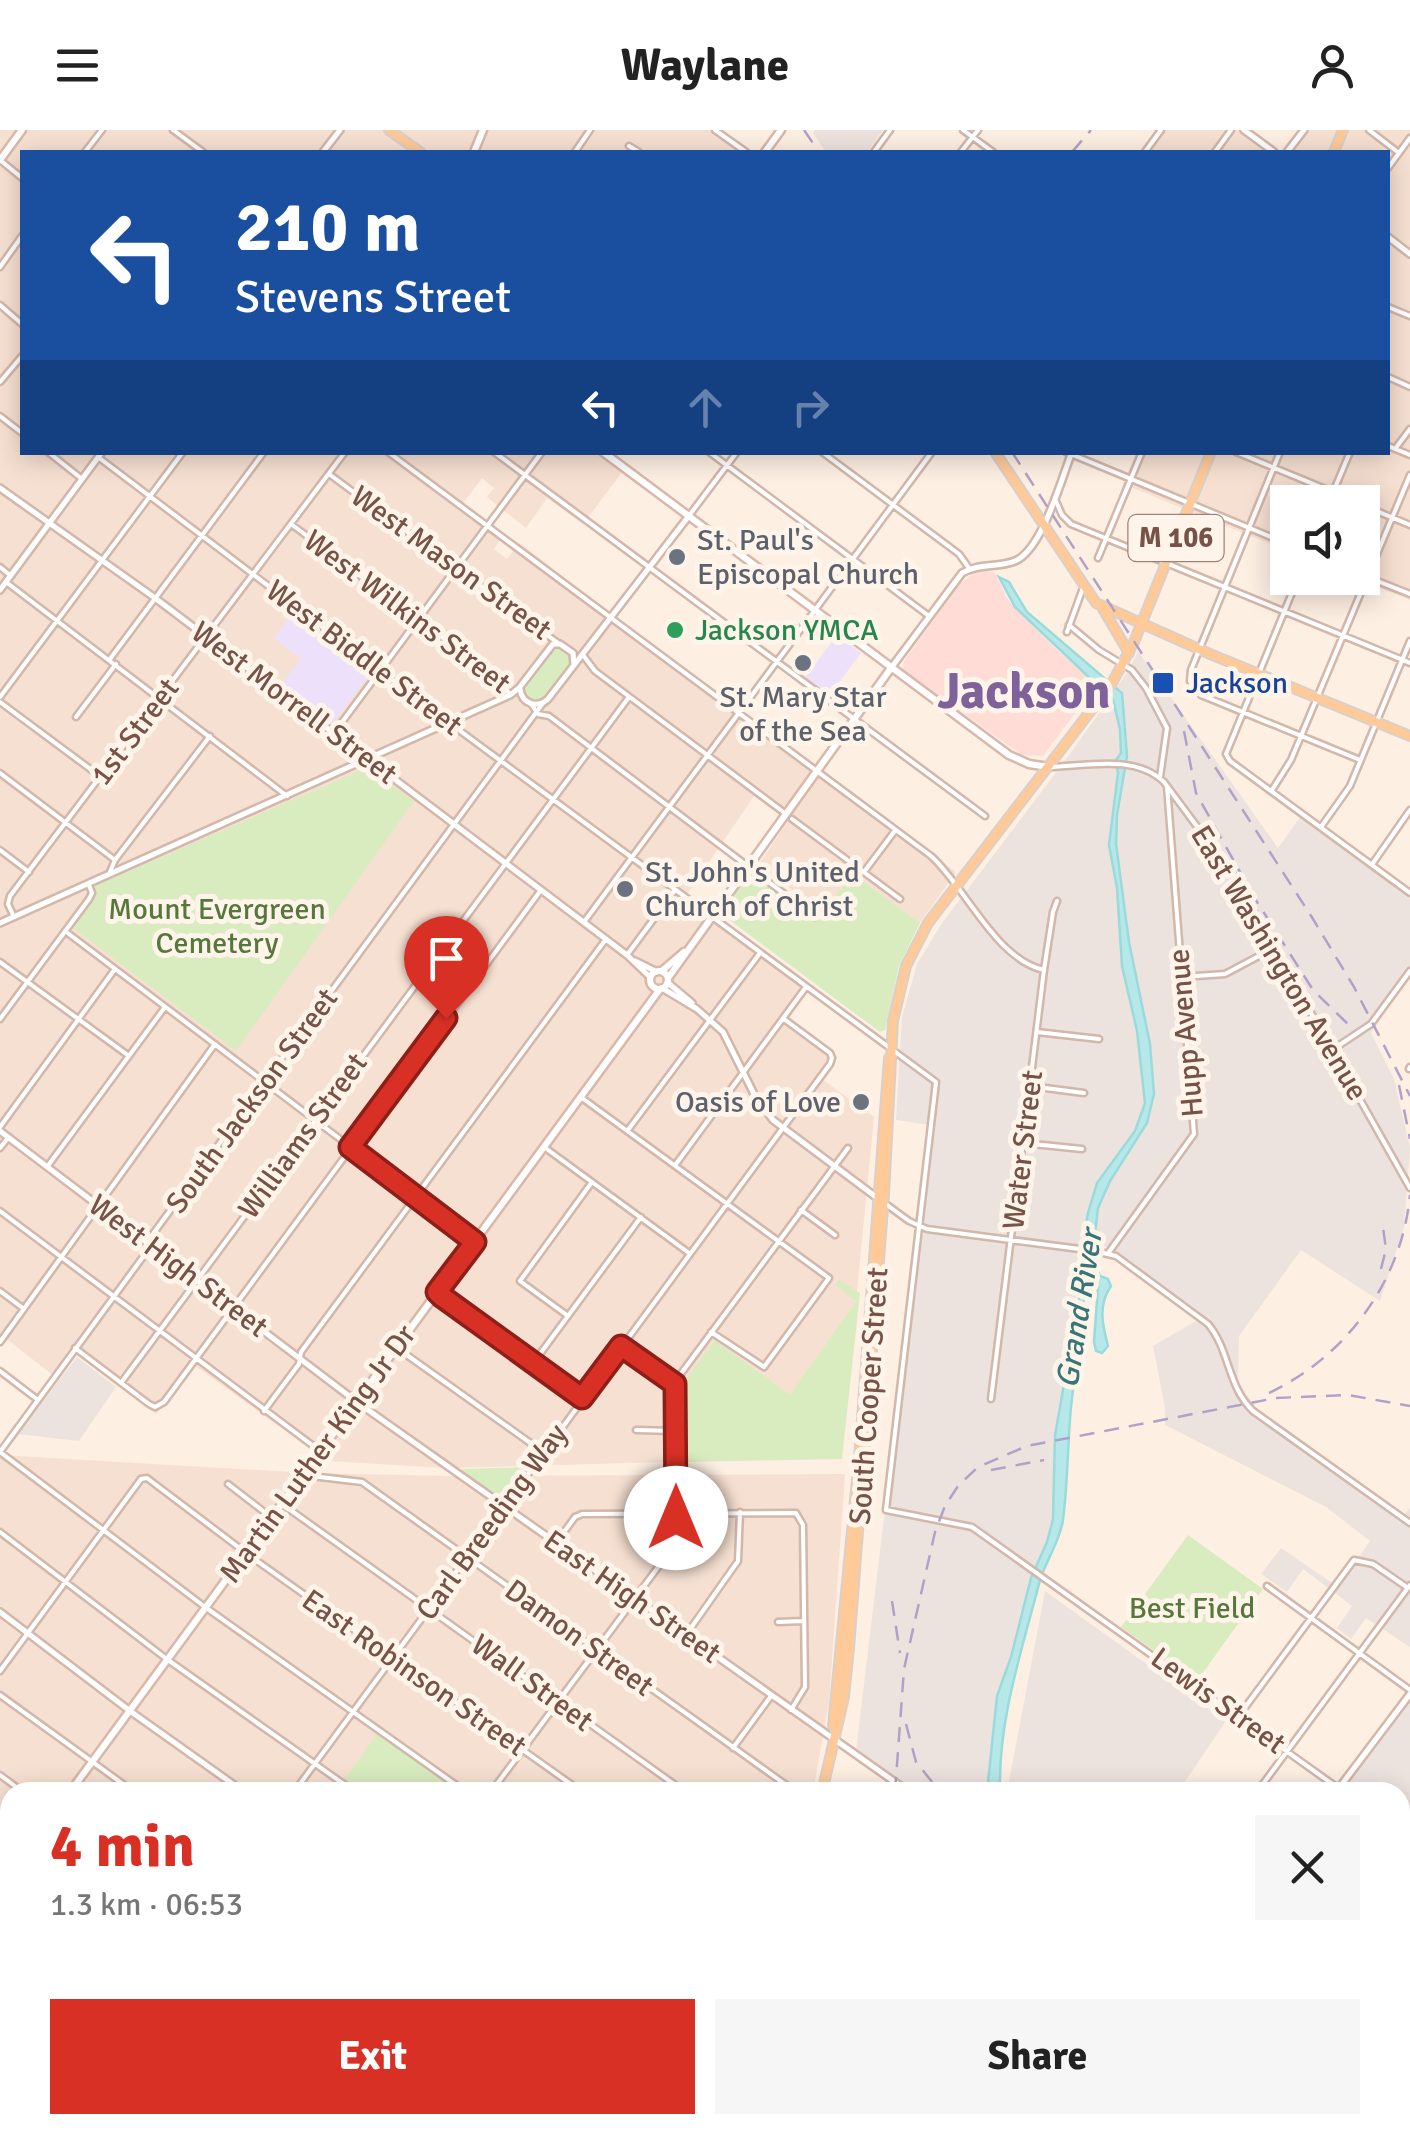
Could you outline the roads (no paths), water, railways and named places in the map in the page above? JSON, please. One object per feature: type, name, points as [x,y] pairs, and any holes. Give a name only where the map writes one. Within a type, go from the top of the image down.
[{"type":"main road","points":[[0,160],[22,130]]},
{"type":"main road","points":[[766,150],[782,130]]},
{"type":"main road","points":[[392,131],[413,150]]},
{"type":"main road","points":[[607,455],[1009,755],[1028,764],[1048,767]]},
{"type":"main road","points":[[997,455],[1129,653]]},
{"type":"main road","name":"M 106","points":[[1141,624],[1210,455]]},
{"type":"main road","points":[[1100,605],[1410,736]]},
{"type":"main road","name":"South Cooper Street","points":[[824,1782],[844,1697],[850,1648],[891,1050],[896,1004],[908,958],[928,922],[1104,695],[1141,624]]},
{"type":"main road","name":"Martin Luther King Jr Dr","points":[[77,1782],[748,866],[789,816],[816,771],[891,668]]},
{"type":"main road","name":"Martin Luther King Jr Dr","points":[[638,1019],[654,976],[689,948]]},
{"type":"main road","points":[[654,976],[664,984]]},
{"type":"main road","points":[[654,976],[664,984]]},
{"type":"street","points":[[87,150],[102,130]]},
{"type":"street","points":[[173,130],[200,150]]},
{"type":"street","points":[[715,130],[743,150]]},
{"type":"street","points":[[880,130],[888,133]]},
{"type":"street","points":[[962,130],[990,150]]},
{"type":"street","points":[[964,150],[978,130]]},
{"type":"street","points":[[1244,130],[1271,150]]},
{"type":"street","points":[[1289,150],[1304,130]]},
{"type":"street","points":[[1369,130],[1399,153]]},
{"type":"street","points":[[1390,165],[1410,138]]},
{"type":"street","points":[[629,146],[635,150]]},
{"type":"street","points":[[0,160],[20,176]]},
{"type":"street","points":[[0,267],[20,239]]},
{"type":"street","points":[[1390,239],[1410,254]]},
{"type":"street","points":[[0,305],[20,322]]},
{"type":"street","points":[[0,382],[20,358]]},
{"type":"street","points":[[0,416],[20,431]]},
{"type":"street","points":[[1395,449],[1410,429]]},
{"type":"street","points":[[1390,447],[1410,456]]},
{"type":"street","points":[[52,455],[82,478]]},
{"type":"street","points":[[0,590],[100,455]]},
{"type":"street","name":"West Biddle Street","points":[[100,455],[380,671],[938,1085],[921,1228]]},
{"type":"street","points":[[100,777],[0,699],[181,455]]},
{"type":"street","points":[[110,659],[262,455]]},
{"type":"street","name":"1st Street","points":[[14,917],[8,900],[343,455]]},
{"type":"street","points":[[392,455],[935,860],[985,926],[1030,965],[1044,970]]},
{"type":"street","points":[[498,455],[985,816]]},
{"type":"street","points":[[334,733],[540,455]]},
{"type":"street","points":[[713,455],[928,616]]},
{"type":"street","name":"South Jackson Street","points":[[0,1452],[543,703],[612,619],[735,455]]},
{"type":"street","points":[[826,455],[959,554],[969,568],[1020,559],[1033,546],[1069,455]]},
{"type":"street","points":[[584,922],[930,455]]},
{"type":"street","points":[[1075,455],[1270,537]]},
{"type":"street","points":[[1098,558],[1141,455]]},
{"type":"street","points":[[1243,455],[1314,485]]},
{"type":"street","points":[[1279,455],[1190,672],[1191,684],[1199,694],[1360,760]]},
{"type":"street","points":[[1336,485],[1349,455]]},
{"type":"street","name":"West Mason Street","points":[[329,474],[551,641],[583,655],[591,668],[900,899]]},
{"type":"street","points":[[1380,544],[1410,476]]},
{"type":"street","name":"West Morrell Street","points":[[0,488],[208,637],[654,976]]},
{"type":"street","points":[[1054,494],[1059,510],[1071,524],[1410,663]]},
{"type":"street","points":[[1380,512],[1410,525]]},
{"type":"street","name":"West Wilkins Street","points":[[292,524],[502,682],[510,695],[526,701]]},
{"type":"street","points":[[0,567],[58,620],[287,796]]},
{"type":"street","name":"Martin Luther King Jr Dr","points":[[891,668],[957,578],[969,568]]},
{"type":"street","points":[[1380,582],[1410,594]]},
{"type":"street","points":[[1066,632],[1083,588]]},
{"type":"street","points":[[1291,595],[1226,750],[1230,761],[1410,893]]},
{"type":"street","points":[[1272,790],[1286,771],[1302,736],[1358,595]]},
{"type":"street","points":[[1048,767],[1128,765],[1146,769],[1160,778],[1168,728],[1141,680],[1069,625]]},
{"type":"street","points":[[0,924],[510,695],[521,686],[551,641]]},
{"type":"street","points":[[1322,827],[1345,796],[1410,641]]},
{"type":"street","name":"West Mason Street","points":[[573,653],[574,664]]},
{"type":"street","points":[[76,716],[116,664]]},
{"type":"street","name":"West Wilkins Street","points":[[521,686],[526,701],[538,714],[549,716],[816,917]]},
{"type":"street","name":"Williams Street","points":[[121,1383],[630,697]]},
{"type":"street","points":[[526,701],[543,703]]},
{"type":"street","points":[[109,875],[115,860],[210,736]]},
{"type":"street","points":[[0,773],[115,860]]},
{"type":"street","name":"East Washington Avenue","points":[[1160,778],[1227,866],[1410,1188]]},
{"type":"street","name":"Hupp Avenue","points":[[1108,1253],[1194,1136],[1166,786]]},
{"type":"street","points":[[1372,864],[1410,810]]},
{"type":"street","points":[[864,872],[896,830]]},
{"type":"street","points":[[0,850],[29,872]]},
{"type":"street","points":[[0,1019],[91,896],[88,885]]},
{"type":"street","points":[[76,1348],[156,1407],[164,1402],[541,890]]},
{"type":"street","points":[[629,957],[674,890]]},
{"type":"street","name":"Water Street","points":[[991,1399],[1044,970],[1058,901]]},
{"type":"street","points":[[65,931],[475,1242]]},
{"type":"street","points":[[264,1411],[606,939]]},
{"type":"street","points":[[1182,977],[1225,974],[1274,948]]},
{"type":"street","points":[[628,1130],[760,954]]},
{"type":"street","points":[[0,962],[129,1056]]},
{"type":"street","points":[[0,1129],[116,970]]},
{"type":"street","points":[[1332,1050],[1371,1024],[1410,971]]},
{"type":"street","points":[[664,984],[727,1037],[760,1106],[782,1128],[880,1200],[921,1228],[1108,1253],[1208,1324],[1218,1337],[1236,1390],[1253,1411],[1410,1524]]},
{"type":"street","points":[[675,1165],[806,987]]},
{"type":"street","points":[[47,1167],[166,1007]]},
{"type":"street","name":"Carl Breeding Way","points":[[302,1782],[832,1058],[784,1019]]},
{"type":"street","points":[[1037,1032],[1099,1039]]},
{"type":"street","points":[[0,1342],[215,1044]]},
{"type":"street","points":[[1030,1086],[1084,1093]]},
{"type":"street","points":[[581,1097],[828,1278],[762,1367],[711,1332]]},
{"type":"street","name":"West High Street","points":[[0,1129],[357,1401]]},
{"type":"street","points":[[0,1148],[8,1138]]},
{"type":"street","points":[[1024,1143],[1082,1150]]},
{"type":"street","points":[[544,1147],[689,1252]]},
{"type":"street","points":[[499,1782],[673,1547],[675,1384],[848,1148]]},
{"type":"street","points":[[568,1316],[520,1281],[592,1182]]},
{"type":"street","points":[[801,1210],[835,1235]]},
{"type":"street","points":[[0,1211],[321,1451]]},
{"type":"street","points":[[534,1362],[642,1217]]},
{"type":"street","name":"Lewis Street","points":[[921,1228],[886,1510],[965,1524],[1032,1568],[1326,1782]]},
{"type":"street","points":[[0,1291],[24,1309]]},
{"type":"street","points":[[437,1292],[582,1398]]},
{"type":"street","points":[[621,1346],[675,1384]]},
{"type":"street","points":[[397,1348],[543,1452]]},
{"type":"street","points":[[0,1371],[38,1400]]},
{"type":"street","name":"East High Street","points":[[357,1401],[893,1782]]},
{"type":"street","points":[[636,1430],[676,1431]]},
{"type":"street","points":[[0,1452],[206,1607],[452,1782]]},
{"type":"street","name":"Damon Street","points":[[303,1475],[362,1482],[782,1782]]},
{"type":"street","name":"East Robinson Street","points":[[104,1530],[144,1478],[568,1782]]},
{"type":"street","points":[[228,1484],[272,1518]]},
{"type":"street","name":"Wall Street","points":[[282,1504],[671,1782]]},
{"type":"street","points":[[556,1543],[582,1514],[788,1510],[801,1516],[805,1687],[791,1710]]},
{"type":"street","points":[[686,1635],[738,1561],[740,1512]]},
{"type":"street","points":[[0,1671],[104,1530]]},
{"type":"street","points":[[0,1532],[168,1660],[341,1782]]},
{"type":"street","points":[[1238,1717],[1354,1560],[1374,1564],[1409,1587],[1264,1782]]},
{"type":"street","points":[[1267,1586],[1410,1692],[1345,1782]]},
{"type":"street","points":[[0,1612],[130,1712],[230,1782]]},
{"type":"street","points":[[778,1622],[804,1621]]},
{"type":"street","points":[[0,1695],[119,1782]]},
{"type":"street","points":[[733,1748],[772,1696]]},
{"type":"water","name":"Grand River","points":[[999,577],[1009,582],[1027,612],[1122,693],[1127,756],[1116,844],[1129,942],[1150,1044],[1154,1094],[1147,1123],[1110,1181],[1098,1208],[1092,1259],[1100,1276],[1108,1279],[1111,1286],[1102,1315],[1108,1346],[1102,1353],[1096,1351],[1098,1286],[1091,1280],[1082,1309],[1063,1520],[1041,1576],[1012,1687],[1000,1782],[988,1782],[997,1696],[1031,1578],[1053,1519],[1055,1435],[1085,1266],[1088,1213],[1097,1183],[1135,1131],[1145,1103],[1137,1031],[1122,966],[1117,888],[1109,845],[1118,773],[1116,760],[1121,753],[1113,700],[1015,607]]},
{"type":"railway","points":[[804,130],[818,150]]},
{"type":"railway","points":[[1074,150],[1091,130]]},
{"type":"railway","points":[[1014,455],[1313,919],[1354,987],[1410,1096]]},
{"type":"railway","points":[[1184,731],[1196,793],[1254,897],[1313,990],[1353,1029]]},
{"type":"railway","points":[[1399,1085],[1410,1139]]},
{"type":"railway","points":[[1269,1393],[1323,1358],[1366,1312],[1396,1257],[1410,1195]]},
{"type":"railway","points":[[1381,1269],[1386,1249],[1382,1220]]},
{"type":"railway","points":[[896,1782],[904,1669],[935,1532],[958,1486],[978,1467],[1027,1446],[1276,1398],[1348,1395],[1410,1406]]},
{"type":"railway","points":[[991,1470],[1044,1460]]},
{"type":"railway","points":[[892,1601],[900,1653]]},
{"type":"railway","points":[[906,1724],[916,1762],[932,1782]]},
{"type":"place","name":"St. Paul's Episcopal Church","points":[[677,557]]},
{"type":"place","name":"Jackson YMCA","points":[[675,630]]},
{"type":"place","name":"St. Mary Star of the Sea","points":[[803,663]]},
{"type":"place","name":"Jackson","points":[[1163,683]]},
{"type":"place","name":"St. John's United Church of Christ","points":[[625,889]]},
{"type":"place","name":"Oasis of Love","points":[[861,1102]]},
{"type":"district","name":"Jackson","points":[[1024,692]]},
{"type":"park label","name":"Mount Evergreen Cemetery","points":[[217,926]]},
{"type":"park label","name":"Best Field","points":[[1192,1608]]}]
